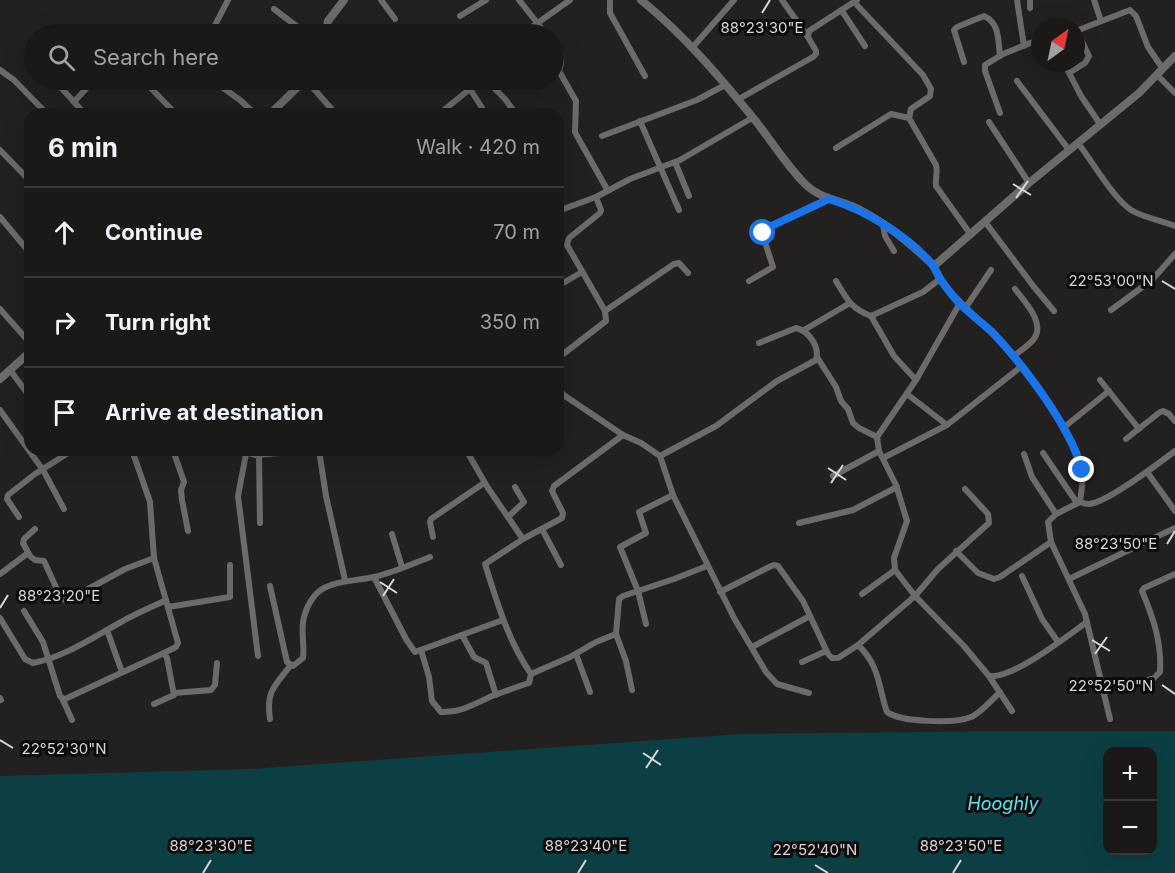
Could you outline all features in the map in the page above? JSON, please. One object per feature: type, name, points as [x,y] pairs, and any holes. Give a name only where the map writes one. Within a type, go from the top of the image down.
[{"type":"street","points":[[215,24],[228,0]]},
{"type":"street","points":[[327,24],[344,0]]},
{"type":"street","points":[[381,0],[395,18]]},
{"type":"street","points":[[460,16],[486,0]]},
{"type":"street","points":[[519,0],[536,23],[570,0]]},
{"type":"street","points":[[610,0],[610,13],[645,76]]},
{"type":"street","points":[[692,48],[734,0]]},
{"type":"street","points":[[737,100],[813,57],[816,51],[782,0]]},
{"type":"street","points":[[1017,0],[1024,46]]},
{"type":"street","points":[[1030,0],[1030,8]]},
{"type":"street","points":[[1094,0],[1101,21]]},
{"type":"street","points":[[645,1],[725,85],[804,183],[819,195],[862,211],[907,240],[934,266],[940,279],[1022,366],[1063,428],[1074,447],[1083,479],[1078,502],[1056,514],[1048,522],[1051,542],[1082,604],[1110,719]]},
{"type":"street","points":[[808,37],[809,31],[856,1],[923,75],[931,89],[930,96],[909,111],[909,118],[936,165],[938,171],[936,186],[971,235]]},
{"type":"street","points":[[274,9],[294,24]]},
{"type":"street","points":[[1085,27],[1128,10],[1133,12],[1160,72],[1175,93]]},
{"type":"street","points":[[842,11],[865,46]]},
{"type":"street","points":[[964,62],[954,30],[984,16],[996,27],[1000,56]]},
{"type":"street","points":[[1000,113],[984,68],[986,63],[1031,43]]},
{"type":"street","points":[[1085,48],[1089,56],[1085,63]]},
{"type":"street","points":[[934,266],[1029,183],[1139,93],[1175,56]]},
{"type":"street","points":[[1,73],[14,80],[41,108]]},
{"type":"street","points":[[1069,73],[1100,124]]},
{"type":"street","points":[[564,80],[576,101],[577,136],[608,190]]},
{"type":"street","points":[[1017,81],[1069,150]]},
{"type":"street","points":[[602,136],[697,100],[725,85]]},
{"type":"street","points":[[63,90],[80,108]]},
{"type":"street","points":[[74,102],[85,90]]},
{"type":"street","points":[[152,90],[170,108]]},
{"type":"street","points":[[226,90],[249,108]]},
{"type":"street","points":[[276,108],[295,90]]},
{"type":"street","points":[[315,90],[331,108]]},
{"type":"street","points":[[446,108],[469,90]]},
{"type":"street","points":[[471,90],[482,108]]},
{"type":"street","points":[[496,90],[512,108]]},
{"type":"street","points":[[836,148],[891,114],[909,118]]},
{"type":"street","points":[[564,209],[596,197],[630,179],[675,162],[752,118]]},
{"type":"street","points":[[640,122],[679,210]]},
{"type":"street","points":[[989,122],[1029,183]]},
{"type":"street","points":[[1078,143],[1130,209],[1140,215],[1160,219],[1175,226]]},
{"type":"street","points":[[0,150],[24,176]]},
{"type":"street","points":[[0,164],[6,157]]},
{"type":"street","points":[[675,162],[689,196]]},
{"type":"street","points":[[567,245],[569,238],[600,213],[596,197]]},
{"type":"street","points":[[749,281],[773,267],[763,236],[765,229],[829,199]]},
{"type":"street","points":[[0,217],[24,247]]},
{"type":"street","points":[[986,222],[1028,280],[1054,311]]},
{"type":"street","points":[[883,225],[885,236],[894,251]]},
{"type":"street","points":[[564,244],[567,245],[605,311],[606,321],[564,353]]},
{"type":"street","points":[[1111,310],[1152,280],[1175,254]]},
{"type":"street","points":[[605,311],[674,264],[679,263],[688,273]]},
{"type":"street","points":[[991,270],[963,305],[877,438],[879,451],[897,487],[907,521],[894,558],[895,570],[915,596],[963,645],[989,676],[1012,711]]},
{"type":"street","points":[[564,282],[582,272]]},
{"type":"street","points":[[836,281],[858,312],[871,316],[923,292],[940,279]]},
{"type":"street","points":[[1014,356],[1033,340],[1037,328],[1035,318],[1015,289]]},
{"type":"street","points":[[804,330],[850,303]]},
{"type":"street","points":[[0,309],[24,336]]},
{"type":"street","points":[[871,316],[894,356],[916,380]]},
{"type":"street","points":[[660,456],[716,426],[777,381],[816,360],[818,352],[804,330],[796,328],[759,343]]},
{"type":"street","points":[[0,379],[24,357]]},
{"type":"street","points":[[817,357],[836,387],[853,423],[877,438]]},
{"type":"street","points":[[883,458],[947,425],[1022,366]]},
{"type":"street","points":[[10,370],[24,389]]},
{"type":"street","points":[[1100,380],[1139,429]]},
{"type":"street","points":[[1063,428],[1109,391]]},
{"type":"street","points":[[907,394],[947,425]]},
{"type":"street","points":[[564,399],[660,456],[673,495],[707,566],[771,679],[777,684],[809,693]]},
{"type":"street","points":[[0,410],[24,443]]},
{"type":"street","points":[[1126,439],[1163,411],[1175,421]]},
{"type":"street","points":[[421,650],[429,677],[432,701],[441,712],[450,713],[470,708],[496,695],[529,683],[531,674],[522,661],[503,620],[485,564],[563,516],[552,490],[554,486],[623,435]]},
{"type":"street","points":[[833,476],[879,451]]},
{"type":"street","points":[[1043,453],[1078,502],[1086,504],[1098,502],[1147,472],[1175,451]]},
{"type":"street","points":[[1024,454],[1032,477],[1056,514]]},
{"type":"street","points":[[33,456],[64,509]]},
{"type":"street","points":[[19,517],[7,499],[8,496],[64,456]]},
{"type":"street","points":[[62,698],[65,699],[164,653],[176,647],[178,643],[154,558],[150,502],[134,456]]},
{"type":"street","points":[[175,456],[184,482],[181,490],[182,500],[189,531]]},
{"type":"street","points":[[246,456],[238,496],[258,656]]},
{"type":"street","points":[[259,456],[260,523]]},
{"type":"street","points":[[320,456],[326,496],[345,580]]},
{"type":"street","points":[[469,456],[484,483],[523,539]]},
{"type":"street","points":[[1147,472],[1175,511]]},
{"type":"street","points":[[433,537],[431,519],[484,483]]},
{"type":"street","points":[[508,517],[524,502],[515,487]]},
{"type":"street","points":[[799,523],[853,510],[897,487]]},
{"type":"street","points":[[720,592],[769,567],[776,566],[798,593],[826,651],[830,657],[836,659],[858,645],[915,596],[928,579],[956,551],[986,526],[990,520],[988,514],[965,489]]},
{"type":"street","points":[[646,624],[638,591],[620,547],[646,533],[639,512],[673,495]]},
{"type":"street","points":[[542,528],[561,565]]},
{"type":"street","points":[[1069,579],[1175,528]]},
{"type":"street","points":[[35,530],[23,540],[28,553],[35,560],[44,561],[60,596],[66,601],[125,569],[154,558]]},
{"type":"street","points":[[392,534],[402,567]]},
{"type":"street","points":[[956,551],[978,573],[994,579],[1051,542]]},
{"type":"street","points":[[0,574],[28,553]]},
{"type":"street","points":[[270,719],[267,702],[272,688],[291,666],[303,658],[301,638],[303,619],[313,596],[320,590],[345,580],[374,577],[430,557]]},
{"type":"street","points":[[0,618],[25,658],[33,663],[48,659],[167,604],[230,597],[230,565]]},
{"type":"street","points":[[632,690],[626,661],[616,634],[617,603],[623,596],[707,566]]},
{"type":"street","points":[[862,594],[895,570]]},
{"type":"street","points":[[1128,686],[1154,678],[1160,672],[1158,640],[1142,591],[1175,574]]},
{"type":"street","points":[[1022,576],[1042,619],[1058,642]]},
{"type":"street","points":[[374,577],[415,652],[503,620]]},
{"type":"street","points":[[270,586],[287,662],[291,666]]},
{"type":"street","points":[[24,611],[43,642],[60,696],[72,720]]},
{"type":"street","points":[[752,647],[810,616]]},
{"type":"street","points":[[989,676],[997,676],[1025,664],[1087,622]]},
{"type":"street","points":[[107,630],[122,672]]},
{"type":"street","points":[[531,674],[616,634]]},
{"type":"street","points":[[462,635],[474,657],[486,663],[496,695]]},
{"type":"street","points":[[858,645],[874,666],[881,684],[886,712],[895,717],[947,721],[969,718],[976,715],[1000,692]]},
{"type":"street","points":[[802,662],[826,651]]},
{"type":"street","points":[[164,653],[174,693]]},
{"type":"street","points":[[576,654],[590,692]]},
{"type":"street","points":[[154,704],[172,697],[174,693],[211,690],[214,686],[217,663]]},
{"type":"water","name":"Hooghly","points":[[1175,731],[1175,873],[0,873],[0,776],[252,769],[741,734]]},
{"type":"route","points":[[763,233],[765,229],[829,199],[862,211],[907,240],[934,266],[940,279],[960,303],[991,331],[1022,366],[1074,447],[1082,470]]}]
